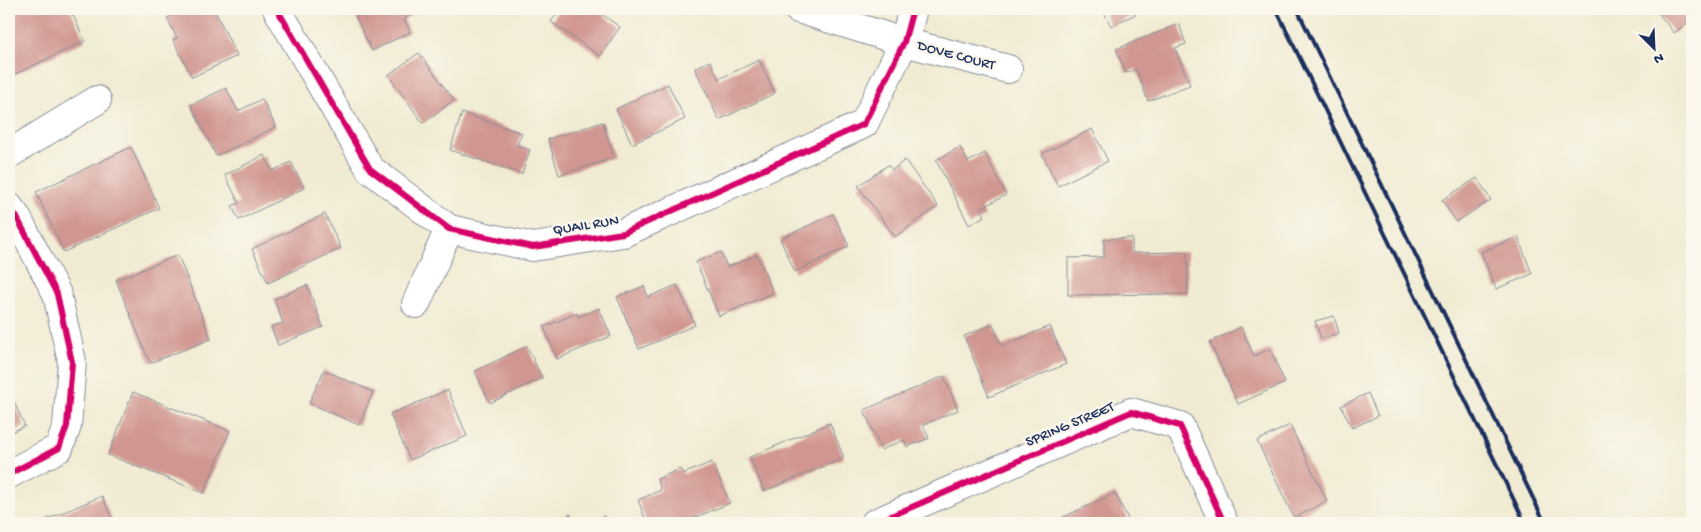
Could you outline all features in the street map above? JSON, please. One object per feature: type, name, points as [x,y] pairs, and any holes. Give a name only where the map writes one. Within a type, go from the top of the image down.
[{"type":"street","name":"QUAIL RUN","points":[[277,9],[370,169],[449,229],[533,247],[623,233],[864,124],[904,42],[913,9]]},
{"type":"street","name":"DOVE COURT","points":[[798,9],[904,42],[1008,69]]},
{"type":"street","points":[[9,154],[97,100]]},
{"type":"street","points":[[9,207],[16,216],[57,294],[72,362],[67,426],[59,448],[9,474]]},
{"type":"street","points":[[416,304],[449,229]]},
{"type":"street","name":"SPRING STREET","points":[[875,523],[1132,412],[1180,426],[1224,523]]},
{"type":"building","points":[[9,9],[70,9],[85,41],[9,77]]},
{"type":"building","points":[[186,9],[214,9],[237,56],[192,77],[173,40],[177,38],[167,18]]},
{"type":"building","points":[[352,9],[416,9],[418,12],[404,19],[410,32],[372,51]]},
{"type":"building","points":[[560,9],[594,9],[620,27],[600,56],[551,22]]},
{"type":"building","points":[[1102,9],[1146,9],[1111,26]]},
{"type":"building","points":[[1655,9],[1692,9],[1692,20],[1674,33]]},
{"type":"building","points":[[1179,24],[1186,44],[1175,48],[1190,85],[1148,101],[1136,69],[1126,73],[1116,49]]},
{"type":"building","points":[[419,53],[454,100],[423,123],[388,75]]},
{"type":"building","points":[[759,60],[775,93],[719,120],[695,68],[710,61],[719,79]]},
{"type":"building","points":[[668,84],[685,119],[632,144],[616,109]]},
{"type":"building","points":[[226,88],[238,111],[262,99],[276,127],[216,156],[191,105]]},
{"type":"building","points":[[462,113],[522,133],[517,145],[530,150],[522,174],[450,150]]},
{"type":"building","points":[[603,122],[614,158],[559,175],[548,139]]},
{"type":"building","points":[[1092,129],[1108,161],[1058,186],[1042,154]]},
{"type":"building","points":[[131,147],[159,208],[64,252],[36,192]]},
{"type":"building","points":[[960,147],[968,162],[985,153],[1006,195],[981,208],[985,216],[969,225],[936,160]]},
{"type":"building","points":[[264,155],[272,171],[291,162],[304,188],[239,220],[232,206],[239,203],[225,175]]},
{"type":"building","points":[[905,160],[938,206],[895,237],[858,186],[888,165],[892,170]]},
{"type":"building","points":[[1477,178],[1491,200],[1456,222],[1442,200]]},
{"type":"building","points":[[325,214],[341,248],[268,283],[252,249]]},
{"type":"building","points":[[833,214],[849,246],[795,272],[780,239]]},
{"type":"building","points":[[1518,237],[1532,274],[1496,289],[1481,252]]},
{"type":"building","points":[[1132,238],[1132,253],[1187,252],[1188,294],[1068,295],[1068,258],[1104,257],[1104,239]]},
{"type":"building","points":[[721,252],[727,267],[757,255],[773,293],[719,316],[696,262]]},
{"type":"building","points":[[178,255],[211,339],[150,363],[116,280]]},
{"type":"building","points":[[307,285],[323,327],[278,345],[271,327],[283,323],[274,299]]},
{"type":"building","points":[[677,285],[695,325],[639,349],[617,297],[644,286],[648,297]]},
{"type":"building","points":[[599,308],[611,336],[557,359],[544,327],[577,313],[578,317]]},
{"type":"building","points":[[1334,316],[1339,333],[1321,339],[1315,321]]},
{"type":"building","points":[[993,324],[1002,346],[1050,326],[1066,364],[989,397],[964,336]]},
{"type":"building","points":[[1241,327],[1254,356],[1270,349],[1285,383],[1238,404],[1210,342]]},
{"type":"building","points":[[527,346],[542,378],[490,403],[475,371]]},
{"type":"building","points":[[324,370],[373,392],[359,425],[309,403]]},
{"type":"building","points":[[944,376],[958,410],[923,425],[929,438],[907,447],[904,440],[881,450],[864,410]]},
{"type":"building","points":[[448,390],[467,436],[410,460],[390,414]]},
{"type":"building","points":[[9,391],[25,426],[9,433]]},
{"type":"building","points":[[133,392],[230,431],[204,493],[108,455]]},
{"type":"building","points":[[1368,393],[1378,416],[1352,428],[1341,406]]},
{"type":"building","points":[[830,423],[844,458],[764,491],[750,457]]},
{"type":"building","points":[[1290,425],[1327,501],[1294,518],[1257,441]]},
{"type":"building","points":[[712,462],[730,503],[682,523],[647,523],[638,500],[661,490],[657,479],[680,469],[683,474]]},
{"type":"building","points":[[1115,493],[1130,523],[1051,523]]},
{"type":"building","points":[[102,496],[114,523],[38,523]]},
{"type":"building","points":[[570,514],[574,523],[551,523]]},
{"type":"building","points":[[604,516],[608,523],[588,523]]},
{"type":"railway","points":[[1276,9],[1525,523]]},
{"type":"railway","points":[[1297,9],[1545,523]]},
{"type":"cycle path","points":[[277,9],[370,169],[449,229],[533,247],[623,233],[864,124],[904,42],[913,9]]},
{"type":"cycle path","points":[[9,207],[16,216],[57,294],[72,362],[67,426],[59,448],[9,474]]},
{"type":"cycle path","points":[[875,523],[1131,412],[1180,426],[1224,523]]}]
